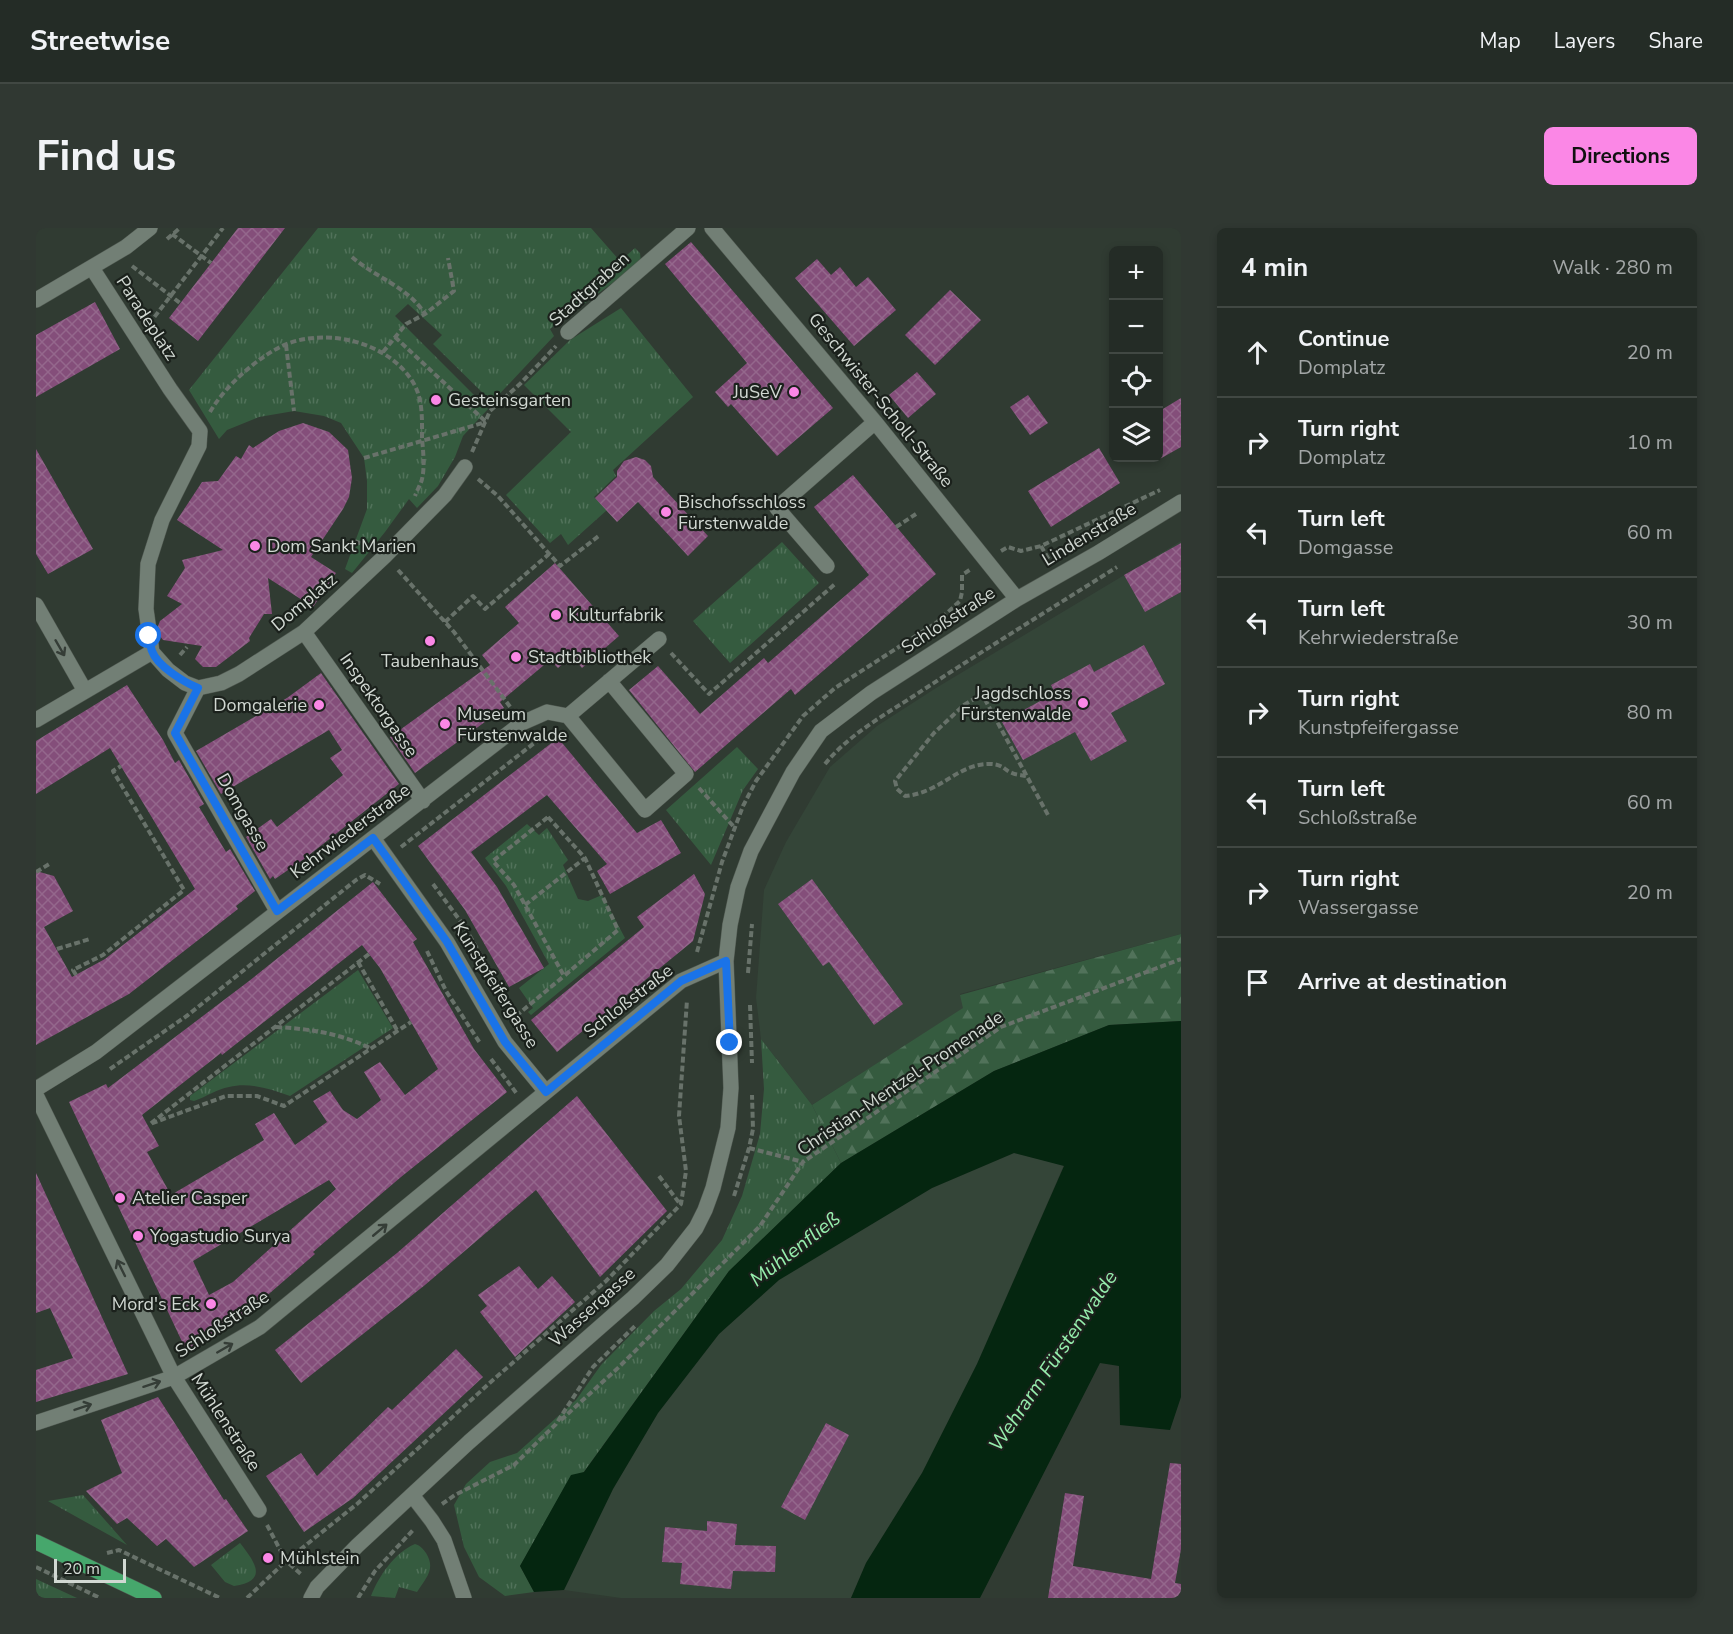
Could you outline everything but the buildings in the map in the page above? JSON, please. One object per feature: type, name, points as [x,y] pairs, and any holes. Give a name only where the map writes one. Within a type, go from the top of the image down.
[{"type":"main road","points":[[36,1542],[154,1598]]},
{"type":"street","points":[[36,300],[126,247],[150,228]]},
{"type":"street","name":"Stadtgraben","points":[[568,332],[688,228]]},
{"type":"street","name":"Geschwister-Scholl-Straße","points":[[712,228],[876,422],[1017,599]]},
{"type":"street","name":"Paradeplatz","points":[[92,268],[170,389],[200,431]]},
{"type":"street","points":[[827,566],[777,508],[876,422]]},
{"type":"street","points":[[198,688],[185,683],[168,670],[152,652],[146,609],[148,564],[162,520],[199,446],[200,431]]},
{"type":"street","name":"Domplatz","points":[[198,688],[239,674],[304,632],[385,556],[445,495],[465,467]]},
{"type":"street","name":"Lindenstraße","points":[[1017,599],[1181,502]]},
{"type":"street","name":"Schloßstraße","points":[[36,1423],[174,1377],[260,1327],[681,981],[726,961],[730,925],[738,887],[751,851],[793,772],[821,731],[871,693],[1017,599]]},
{"type":"street","points":[[36,606],[85,691]]},
{"type":"street","name":"Inspektorgasse","points":[[304,632],[423,801]]},
{"type":"street","points":[[609,681],[687,774],[645,810],[568,716],[609,681],[659,639]]},
{"type":"street","points":[[36,720],[152,652]]},
{"type":"street","name":"Domgasse","points":[[198,688],[175,733],[277,911]]},
{"type":"street","name":"Kehrwiederstraße","points":[[36,1089],[96,1052],[522,723],[547,712],[568,716]]},
{"type":"street","name":"Kunstpfeifergasse","points":[[373,838],[447,942],[505,1042],[546,1092]]},
{"type":"street","name":"Wassergasse","points":[[311,1598],[317,1587],[412,1495],[633,1298],[667,1265],[696,1228],[713,1188],[728,1128],[731,1088],[726,961]]},
{"type":"street","name":"Mühlenstraße","points":[[36,1095],[174,1377],[259,1510]]},
{"type":"street","points":[[412,1495],[444,1540],[464,1598]]},
{"type":"path","points":[[137,339],[223,228]]},
{"type":"path","points":[[172,234],[211,262]]},
{"type":"path","points":[[352,257],[363,267],[394,283],[418,303],[425,314]]},
{"type":"path","points":[[384,352],[406,324],[425,314],[454,291],[448,258]]},
{"type":"path","points":[[132,266],[180,303]]},
{"type":"path","name":"Stadtgraben","points":[[486,422],[490,411],[521,383],[568,332]]},
{"type":"path","points":[[396,337],[486,422]]},
{"type":"path","points":[[200,431],[215,403],[242,375],[264,357],[286,345],[309,339],[334,338],[360,341],[384,352],[414,384],[422,408],[423,478],[414,498]]},
{"type":"path","points":[[286,345],[294,411]]},
{"type":"path","points":[[364,458],[486,422]]},
{"type":"path","points":[[465,467],[486,422]]},
{"type":"path","points":[[1008,546],[1021,551],[1041,546],[1159,490]]},
{"type":"path","points":[[498,496],[560,566],[600,535]]},
{"type":"path","points":[[896,526],[916,514]]},
{"type":"path","points":[[445,622],[473,596],[485,609],[549,554]]},
{"type":"path","points":[[659,639],[709,694],[840,580],[827,566]]},
{"type":"path","points":[[821,769],[835,751],[858,733],[1118,566]]},
{"type":"path","points":[[247,1598],[286,1561],[357,1504],[606,1281],[681,1204],[686,1171],[679,1116],[689,977],[722,862],[735,827],[756,781],[803,716],[835,688],[936,623],[960,601],[962,575]]},
{"type":"path","points":[[408,582],[445,622],[502,697]]},
{"type":"path","points":[[1026,776],[1011,773],[1005,767],[993,764],[975,765],[962,770],[933,789],[905,796],[897,789],[895,781],[940,727],[964,705],[982,694],[1048,815]]},
{"type":"path","points":[[387,858],[568,716]]},
{"type":"path","points":[[76,975],[73,970],[103,955],[184,890],[113,771],[122,766]]},
{"type":"path","points":[[687,774],[735,827]]},
{"type":"path","points":[[498,1031],[564,976],[618,930],[585,858],[548,817],[493,861],[514,885],[564,976]]},
{"type":"path","points":[[525,906],[585,858]]},
{"type":"path","points":[[36,872],[51,864]]},
{"type":"path","points":[[110,1070],[188,1015],[356,880],[365,875],[379,882],[385,890]]},
{"type":"path","points":[[748,975],[753,916]]},
{"type":"path","points":[[57,949],[90,939]]},
{"type":"path","points":[[422,941],[447,991],[482,1046]]},
{"type":"path","points":[[369,954],[150,1124],[226,1096],[257,1096],[284,1106],[411,1022]]},
{"type":"path","name":"Christian-Mentzel-Promenade","points":[[358,1598],[393,1550],[428,1515],[455,1495],[514,1465],[619,1368],[760,1226],[803,1162],[1001,1027],[1181,958]]},
{"type":"path","points":[[358,962],[397,1030]]},
{"type":"path","points":[[749,996],[752,1072]]},
{"type":"path","points":[[275,1027],[314,1029],[351,1039],[370,1048]]},
{"type":"path","points":[[488,1054],[528,1108]]},
{"type":"path","points":[[752,1084],[753,1129],[749,1148],[803,1162]]},
{"type":"path","points":[[659,1176],[696,1228]]},
{"type":"path","points":[[259,1510],[286,1561]]},
{"type":"path","points":[[119,1550],[220,1598]]},
{"type":"path","points":[[36,1567],[100,1598]]},
{"type":"shaded area","points":[[1181,541],[1181,934],[960,994],[964,1008],[812,1105],[761,1039],[756,998],[764,890],[786,842],[830,767],[877,726],[936,688]]},
{"type":"shaded area","points":[[1014,1153],[1064,1165],[977,1364],[922,1473],[866,1563],[851,1598],[621,1598],[564,1590],[613,1489],[658,1413],[719,1334],[779,1280],[932,1188]]},
{"type":"green space","points":[[318,228],[591,228],[620,261],[635,248],[640,253],[641,262],[550,329],[554,336],[492,402],[433,344],[442,335],[408,304],[395,316],[488,409],[463,436],[455,457],[438,486],[417,508],[409,499],[352,573],[345,569],[367,509],[367,481],[364,458],[341,423],[324,416],[294,411],[259,417],[227,430],[219,439],[189,390]]},
{"type":"green space","points":[[621,308],[693,397],[613,470],[616,476],[594,497],[607,510],[568,545],[561,534],[550,543],[506,495],[571,432],[524,385],[570,340]]},
{"type":"green space","points":[[782,542],[819,583],[730,663],[693,621]]},
{"type":"green space","points":[[737,747],[758,769],[743,790],[711,865],[666,810]]},
{"type":"green space","points":[[527,824],[539,835],[547,828],[568,860],[563,865],[578,899],[588,901],[602,895],[625,938],[531,1015],[528,1012],[533,1008],[519,988],[549,964],[506,886],[485,858]]},
{"type":"green space","points":[[1181,934],[1181,1021],[1109,1025],[994,1071],[841,1163],[812,1105],[963,1008],[960,995]]},
{"type":"green space","points":[[358,970],[393,1028],[290,1096],[244,1085],[225,1088],[194,1101],[190,1100],[190,1096]]},
{"type":"green space","points":[[761,1039],[812,1105],[841,1163],[729,1271],[583,1473],[571,1476],[520,1566],[534,1592],[505,1596],[479,1577],[464,1547],[454,1505],[466,1484],[490,1462],[517,1453],[576,1400],[601,1365],[654,1311],[681,1289],[722,1240],[742,1196],[760,1134],[764,1089]]},
{"type":"green space","points":[[83,1495],[127,1545],[48,1501]]},
{"type":"green space","points":[[240,1543],[256,1570],[252,1580],[234,1586],[225,1582],[211,1565]]},
{"type":"green space","points":[[415,1544],[426,1553],[430,1564],[429,1573],[417,1592],[399,1587],[395,1598],[371,1596],[388,1566],[400,1553]]},
{"type":"green space","points":[[36,1579],[77,1598],[36,1598]]},
{"type":"water","points":[[1181,1021],[1181,1397],[1170,1430],[1120,1425],[1119,1366],[1100,1363],[980,1598],[851,1598],[866,1563],[922,1473],[977,1364],[1064,1166],[1014,1153],[932,1188],[779,1280],[719,1334],[658,1413],[613,1489],[564,1590],[534,1592],[520,1566],[571,1475],[584,1472],[729,1271],[841,1163],[994,1071],[1109,1025]]},
{"type":"place","name":"JuSeV","points":[[794,392]]},
{"type":"place","name":"Gesteinsgarten","points":[[436,400]]},
{"type":"place","name":"Bischofsschloss Fürstenwalde","points":[[666,512]]},
{"type":"place","name":"Dom Sankt Marien","points":[[255,546]]},
{"type":"place","name":"Kulturfabrik","points":[[556,615]]},
{"type":"place","name":"Taubenhaus","points":[[430,641]]},
{"type":"place","name":"Stadtbibliothek","points":[[516,657]]},
{"type":"place","name":"Jagdschloss Fürstenwalde","points":[[1083,703]]},
{"type":"place","name":"Domgalerie","points":[[319,705]]},
{"type":"place","name":"Museum Fürstenwalde","points":[[445,724]]},
{"type":"place","name":"Atelier Casper","points":[[120,1198]]},
{"type":"place","name":"Yogastudio Surya","points":[[138,1236]]},
{"type":"place","name":"Mord's Eck","points":[[211,1304]]},
{"type":"place","name":"Mühlstein","points":[[268,1558]]},
{"type":"route","points":[[149,636],[152,652],[168,670],[185,683],[198,688],[175,733],[277,911],[373,838],[447,942],[505,1042],[546,1092],[681,981],[726,961],[730,1043]]},
{"type":"water label","name":"Mühlenfließ","points":[[795,1249]]},
{"type":"water label","name":"Wehrarm Fürstenwalde","points":[[1053,1361]]}]
